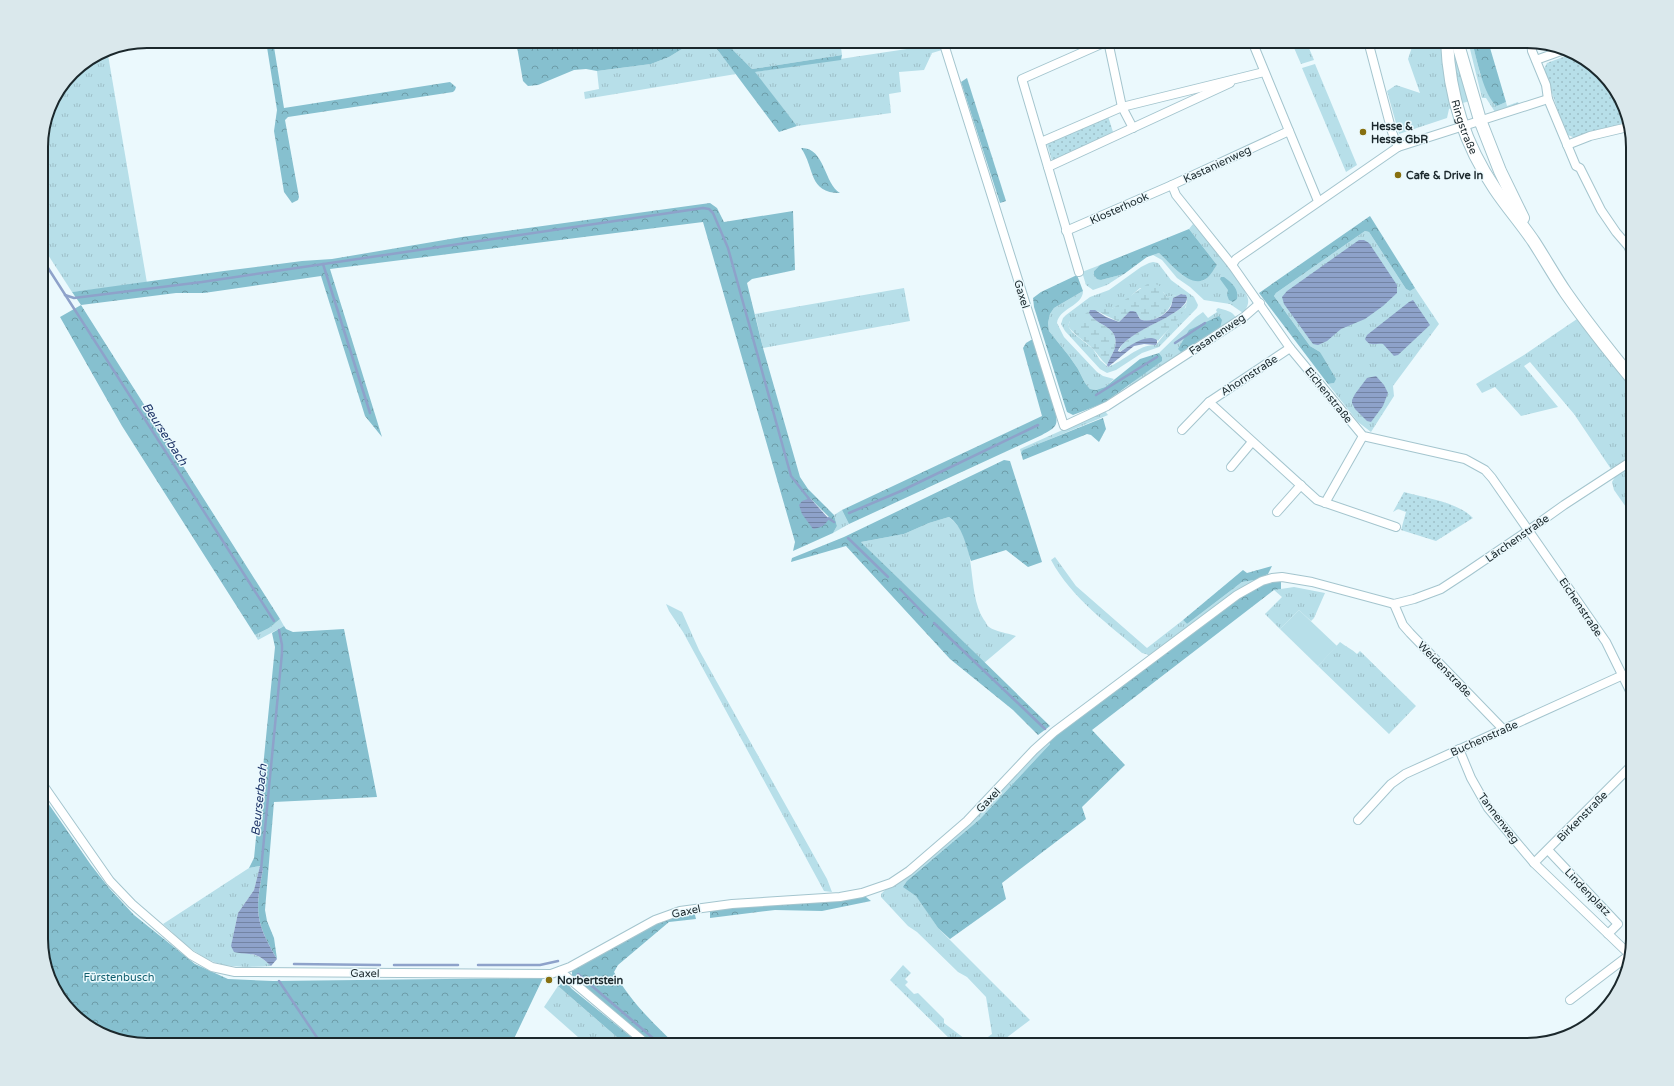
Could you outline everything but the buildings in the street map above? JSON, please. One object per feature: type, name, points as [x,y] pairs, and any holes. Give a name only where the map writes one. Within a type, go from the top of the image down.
[{"type":"main road","name":"Ringstraße","points":[[1447,48],[1449,71],[1455,98],[1463,126],[1476,158],[1485,174],[1534,243],[1567,294],[1626,371]]},
{"type":"main road","name":"Ringstraße","points":[[1459,48],[1480,120],[1500,171],[1534,243]]},
{"type":"street","name":"Gaxel","points":[[945,48],[1064,426],[1107,406],[1173,363]]},
{"type":"street","points":[[1079,272],[1022,78],[1092,48]]},
{"type":"street","points":[[1109,48],[1122,107],[1133,128]]},
{"type":"street","points":[[1255,48],[1318,202]]},
{"type":"street","points":[[1370,48],[1392,132],[1398,147]]},
{"type":"street","points":[[1531,48],[1546,85],[1548,99],[1576,166],[1580,168],[1602,210],[1616,232],[1626,244]]},
{"type":"street","points":[[1536,60],[1557,53]]},
{"type":"street","points":[[1041,142],[1122,107],[1264,72]]},
{"type":"street","points":[[1048,167],[1244,76]]},
{"type":"street","points":[[1232,265],[1236,259],[1398,147],[1548,99]]},
{"type":"street","points":[[1567,145],[1590,136],[1624,128]]},
{"type":"street","name":"Kastanienweg","points":[[1232,265],[1176,195],[1172,185],[1289,131]]},
{"type":"street","name":"Klosterhook","points":[[1066,231],[1172,185]]},
{"type":"street","name":"Eichenstraße","points":[[1232,265],[1290,348],[1363,436],[1465,459],[1475,463],[1492,478],[1606,642],[1626,682]]},
{"type":"street","name":"Fasanenweg","points":[[1173,363],[1244,318],[1260,303]]},
{"type":"street","name":"Ahornstraße","points":[[1182,430],[1208,402],[1290,348]]},
{"type":"street","name":"Ahornstraße","points":[[1208,402],[1317,500],[1396,526]]},
{"type":"street","points":[[1325,503],[1363,436]]},
{"type":"street","points":[[1231,467],[1252,442]]},
{"type":"street","name":"Lärchenstraße","points":[[1394,604],[1414,599],[1441,589],[1626,465]]},
{"type":"street","points":[[1277,512],[1301,485]]},
{"type":"street","name":"Gaxel","points":[[48,792],[110,881],[132,904],[191,955],[212,967],[235,972],[551,974],[560,971],[655,920],[680,911],[725,905],[840,897],[862,893],[891,883],[909,871],[967,821],[1034,750],[1054,732],[1227,601],[1262,581],[1282,577],[1312,582],[1394,604]]},
{"type":"street","name":"Weidenstraße","points":[[1394,604],[1403,625],[1503,729]]},
{"type":"street","name":"Buchenstraße","points":[[1358,820],[1391,784],[1405,774],[1623,675]]},
{"type":"street","name":"Tannenweg","points":[[1459,749],[1471,778],[1488,808],[1534,863]]},
{"type":"street","name":"Birkenstraße","points":[[1534,863],[1626,773]]},
{"type":"street","name":"Lindenplatz","points":[[1548,850],[1618,924],[1608,934]]},
{"type":"street","name":"Lindenplatz","points":[[1534,863],[1625,952]]},
{"type":"street","points":[[1570,1000],[1624,958]]},
{"type":"street","points":[[560,971],[640,1038]]},
{"type":"green space","points":[[267,48],[274,48],[284,108],[450,82],[456,87],[453,92],[288,117],[285,120],[299,197],[298,200],[292,203],[284,192],[274,131],[277,110]]},
{"type":"green space","points":[[517,48],[684,48],[669,57],[651,64],[597,71],[586,69],[574,70],[538,85],[528,86],[523,81]]},
{"type":"green space","points":[[684,48],[716,48],[736,74],[585,99],[584,92],[599,89],[597,71],[651,64],[669,57]]},
{"type":"green space","points":[[716,48],[731,48],[752,69],[842,55],[841,60],[755,72],[797,126],[779,132]]},
{"type":"green space","points":[[731,48],[841,48],[842,55],[752,69]]},
{"type":"green space","points":[[913,48],[941,48],[942,50],[932,53],[924,70],[899,72],[901,92],[889,94],[891,113],[797,126],[754,72]]},
{"type":"green space","points":[[1294,48],[1309,48],[1314,60],[1301,64]]},
{"type":"green space","points":[[1412,48],[1445,48],[1454,106],[1449,109],[1447,118],[1399,134],[1387,91],[1396,85],[1420,93],[1408,59]]},
{"type":"green space","points":[[1452,48],[1470,101],[1459,104]]},
{"type":"green space","points":[[1470,48],[1474,48],[1480,74],[1497,106],[1506,102],[1507,106],[1518,102],[1520,106],[1495,112],[1486,98],[1482,98]]},
{"type":"green space","points":[[1474,48],[1490,48],[1506,102],[1497,106],[1492,101],[1484,86]]},
{"type":"green space","points":[[108,56],[147,283],[72,292],[48,255],[48,141],[51,121],[61,97],[77,77],[92,65]]},
{"type":"green space","points":[[1565,56],[1582,65],[1606,87],[1613,98],[1623,123],[1575,138],[1568,135],[1544,69],[1547,63]]},
{"type":"green space","points":[[1315,64],[1357,165],[1346,172],[1302,68]]},
{"type":"green space","points":[[967,78],[1006,201],[1000,203],[961,82]]},
{"type":"green space","points":[[1108,116],[1113,132],[1052,161],[1047,144]]},
{"type":"green space","points":[[801,148],[809,149],[815,153],[820,159],[831,182],[840,193],[822,189],[817,184]]},
{"type":"green space","points":[[710,203],[717,208],[724,222],[793,211],[795,270],[752,279],[747,283],[763,348],[800,477],[808,489],[834,515],[837,526],[833,533],[793,551],[795,542],[703,222],[330,269],[382,437],[365,416],[321,276],[204,293],[176,293],[81,305],[72,292],[302,261],[332,259],[462,237]],"holes":[[[810,498],[829,517],[813,529]]]},
{"type":"green space","points":[[1370,216],[1415,288],[1410,291],[1406,289],[1369,232],[1365,231],[1276,293],[1274,296],[1310,346],[1320,352],[1336,379],[1334,383],[1328,384],[1259,293]]},
{"type":"green space","points":[[1193,224],[1224,260],[1245,291],[1248,303],[1243,313],[1230,304],[1204,300],[1190,287],[1177,278],[1162,260],[1153,255],[1159,253],[1185,275],[1197,281],[1206,279],[1217,265],[1189,229]]},
{"type":"green space","points":[[1189,229],[1217,265],[1207,278],[1201,281],[1194,281],[1181,274],[1159,253],[1147,257],[1124,274],[1101,280],[1097,279],[1094,275],[1094,271],[1100,265]]},
{"type":"green space","points":[[1365,231],[1369,232],[1406,289],[1410,291],[1415,288],[1439,324],[1393,386],[1394,396],[1371,432],[1358,422],[1328,384],[1334,383],[1320,352],[1310,346],[1274,296],[1276,293]]},
{"type":"green space","points":[[1149,263],[1158,263],[1171,280],[1194,297],[1198,305],[1197,308],[1159,347],[1142,353],[1116,370],[1107,373],[1100,369],[1065,331],[1061,324],[1063,318],[1090,297],[1109,290]],"holes":[[[1140,288],[1163,292],[1167,297],[1183,294],[1187,298],[1186,307],[1156,345],[1144,347],[1108,367],[1100,360],[1093,349],[1072,332],[1068,326],[1070,321],[1083,321],[1100,309],[1112,309],[1124,302]]]},
{"type":"green space","points":[[1100,265],[1094,271],[1101,280],[1124,274],[1107,285],[1093,290],[1086,285],[1082,272]]},
{"type":"green space","points":[[1077,275],[1083,291],[1054,308],[1050,314],[1048,323],[1049,331],[1069,356],[1090,389],[1096,390],[1105,387],[1140,359],[1159,353],[1162,357],[1162,361],[1104,403],[1073,415],[1067,412],[1034,307],[1033,298],[1041,292]]},
{"type":"green space","points":[[1221,277],[1227,279],[1236,289],[1237,299],[1233,302],[1229,300],[1227,295],[1228,290],[1220,279]]},
{"type":"green space","points":[[1150,282],[1160,286],[1167,297],[1181,294],[1173,298],[1167,311],[1155,319],[1145,321],[1140,319],[1139,316],[1127,314],[1119,322],[1093,309],[1112,309]]},
{"type":"green space","points":[[904,288],[910,321],[763,348],[755,314]]},
{"type":"green space","points":[[1083,291],[1079,300],[1062,314],[1057,323],[1064,337],[1097,372],[1103,376],[1114,379],[1105,387],[1096,390],[1090,389],[1085,383],[1069,356],[1049,331],[1048,323],[1050,314],[1054,308]]},
{"type":"green space","points":[[1187,302],[1179,318],[1158,341],[1135,343],[1119,352],[1122,345],[1138,332],[1172,314]]},
{"type":"green space","points":[[81,305],[280,619],[269,628],[255,635],[122,426],[60,317]]},
{"type":"green space","points":[[1218,308],[1231,312],[1236,318],[1108,403],[1104,403],[1125,389],[1162,357],[1159,353],[1196,317],[1203,312],[1208,318],[1217,312],[1216,310]]},
{"type":"green space","points":[[1090,310],[1089,313],[1093,318],[1107,327],[1114,335],[1116,340],[1115,348],[1107,365],[1092,348],[1068,326],[1070,321],[1083,321],[1085,314]]},
{"type":"green space","points":[[1219,316],[1222,320],[1220,328],[1181,352],[1178,349],[1189,330]]},
{"type":"green space","points":[[1577,319],[1626,379],[1626,459],[1611,469],[1574,414],[1530,362],[1524,366],[1558,407],[1521,416],[1495,387],[1482,393],[1476,384],[1524,355]]},
{"type":"green space","points":[[1031,340],[1035,340],[1052,397],[1056,418],[1056,424],[1054,427],[1042,435],[849,524],[842,510],[1042,416],[1023,348],[1026,343]]},
{"type":"green space","points":[[1105,411],[1108,415],[1024,450],[1021,453],[1020,449]]},
{"type":"green space","points":[[1103,418],[1106,429],[1099,442],[1091,435],[1087,434],[1023,460],[1021,453],[1023,450]]},
{"type":"green space","points":[[1004,460],[1010,461],[1042,562],[1028,567],[1006,550],[971,561],[961,531],[949,517],[929,523],[904,534],[861,542],[1050,726],[1038,735],[1013,710],[950,659],[846,546],[791,562],[792,558],[844,537]]},
{"type":"green space","points":[[1626,470],[1626,507],[1614,490],[1612,482],[1615,477]]},
{"type":"green space","points":[[1404,492],[1450,504],[1459,508],[1473,518],[1436,541],[1401,530],[1406,512],[1398,509],[1393,512]]},
{"type":"green space","points":[[842,510],[849,524],[833,533],[837,526],[834,515]]},
{"type":"green space","points":[[949,517],[959,527],[965,539],[969,552],[978,608],[984,620],[992,629],[1016,636],[984,663],[861,542],[904,534],[929,523]]},
{"type":"green space","points":[[1055,557],[1076,586],[1147,648],[1183,620],[1187,624],[1242,582],[1255,580],[1268,574],[1268,578],[1189,626],[1149,655],[1142,653],[1092,611],[1060,574],[1051,560]]},
{"type":"green space","points":[[1272,566],[1268,574],[1255,580],[1242,582],[1187,624],[1183,620],[1243,570],[1247,573]]},
{"type":"green space","points":[[1281,580],[1281,589],[1274,590],[1092,730],[1125,765],[1082,807],[1086,819],[1002,883],[1006,899],[950,939],[938,928],[916,896],[903,887],[907,881],[980,819],[1050,744],[1049,740],[1249,591],[1274,581]]},
{"type":"green space","points":[[1294,587],[1325,593],[1314,618],[1311,621],[1299,610],[1280,629],[1265,614],[1282,597],[1274,590]]},
{"type":"green space","points":[[666,604],[682,612],[699,650],[827,879],[832,892],[824,891],[683,632]]},
{"type":"green space","points":[[1299,610],[1337,646],[1318,666],[1280,629]]},
{"type":"green space","points":[[280,619],[284,626],[258,640],[255,635],[269,628]]},
{"type":"green space","points":[[284,626],[286,629],[293,632],[344,629],[377,797],[274,802],[265,910],[267,921],[274,938],[277,959],[264,935],[259,916],[258,906],[263,869],[260,866],[249,868],[254,858],[275,647],[272,633]]},
{"type":"green space","points":[[1340,642],[1357,654],[1360,651],[1416,706],[1389,734],[1318,666]]},
{"type":"green space","points":[[1049,740],[1051,743],[980,819],[918,872],[916,895],[938,928],[1030,1020],[1006,1038],[987,1038],[992,1034],[986,997],[967,977],[958,972],[917,932],[908,926],[881,897],[881,894],[887,888],[908,876]]},
{"type":"green space","name":"Fürstenbusch","points":[[48,803],[91,865],[109,888],[134,915],[195,964],[228,979],[273,981],[543,978],[514,1038],[141,1038],[115,1033],[103,1028],[77,1009],[61,988],[53,971],[48,945]]},
{"type":"green space","points":[[260,866],[254,890],[238,913],[232,942],[241,953],[258,956],[271,966],[240,967],[221,964],[205,958],[190,948],[163,924],[249,868]]},
{"type":"green space","points":[[866,897],[871,901],[822,911],[775,910],[710,918],[710,909]]},
{"type":"green space","points":[[694,911],[696,919],[669,922],[618,965],[614,972],[627,993],[650,1020],[669,1038],[643,1038],[572,977],[572,971],[664,920]]},
{"type":"green space","points":[[903,965],[911,973],[905,979],[908,982],[905,985],[914,994],[918,993],[944,1019],[944,1023],[964,1038],[949,1038],[890,980]]},
{"type":"green space","points":[[563,979],[572,989],[632,1038],[618,1038],[558,986]]},
{"type":"green space","points":[[558,986],[618,1038],[579,1038],[544,1007]]},
{"type":"shaded area","points":[[1359,240],[1364,240],[1369,243],[1397,285],[1397,293],[1383,306],[1365,319],[1341,329],[1327,341],[1318,345],[1313,344],[1284,304],[1282,297],[1287,291]]},
{"type":"shaded area","points":[[1181,294],[1186,295],[1187,298],[1184,305],[1177,311],[1133,336],[1124,343],[1118,351],[1120,352],[1138,341],[1148,338],[1157,340],[1156,345],[1144,344],[1134,346],[1108,367],[1107,365],[1115,348],[1116,340],[1114,335],[1107,327],[1093,318],[1089,313],[1090,310],[1095,310],[1106,317],[1119,322],[1130,311],[1133,311],[1136,312],[1140,319],[1148,321],[1161,316],[1168,311],[1173,298]]},
{"type":"shaded area","points":[[1413,300],[1430,325],[1398,355],[1394,356],[1383,344],[1371,344],[1365,339],[1367,335]]},
{"type":"shaded area","points":[[1376,376],[1384,385],[1388,393],[1383,406],[1371,422],[1367,421],[1355,409],[1352,400],[1367,378]]},
{"type":"shaded area","points":[[810,498],[829,519],[822,526],[813,529],[802,514],[799,505],[802,501]]},
{"type":"shaded area","points":[[260,866],[263,869],[258,906],[259,916],[264,935],[277,959],[271,966],[266,961],[253,954],[234,952],[231,946],[238,913],[254,890]]},
{"type":"waterway","points":[[65,295],[74,298],[202,282],[703,208],[709,209],[713,213],[728,248],[791,476],[810,500]]},
{"type":"waterway","points":[[323,264],[370,413]]},
{"type":"waterway","name":"Beurserbach","points":[[48,268],[274,621]]},
{"type":"waterway","points":[[1175,343],[1205,323]]},
{"type":"waterway","points":[[1096,395],[1157,357]]},
{"type":"waterway","points":[[849,513],[901,491],[1038,425]]},
{"type":"waterway","points":[[828,518],[834,522]]},
{"type":"waterway","points":[[848,538],[888,577]]},
{"type":"waterway","points":[[900,589],[925,615]]},
{"type":"waterway","points":[[934,623],[1045,729]]},
{"type":"waterway","name":"Beurserbach","points":[[261,870],[282,653],[279,630]]},
{"type":"waterway","points":[[478,965],[540,965],[558,961]]},
{"type":"waterway","points":[[294,964],[380,965]]},
{"type":"waterway","points":[[394,965],[458,965]]},
{"type":"waterway","points":[[578,974],[653,1038]]},
{"type":"waterway","name":"Beurserbach","points":[[279,981],[317,1038]]},
{"type":"place","name":"Hesse & Hesse GbR","points":[[1363,132]]},
{"type":"place","name":"Cafe & Drive In","points":[[1398,175]]},
{"type":"place","name":"Norbertstein","points":[[549,980]]}]
